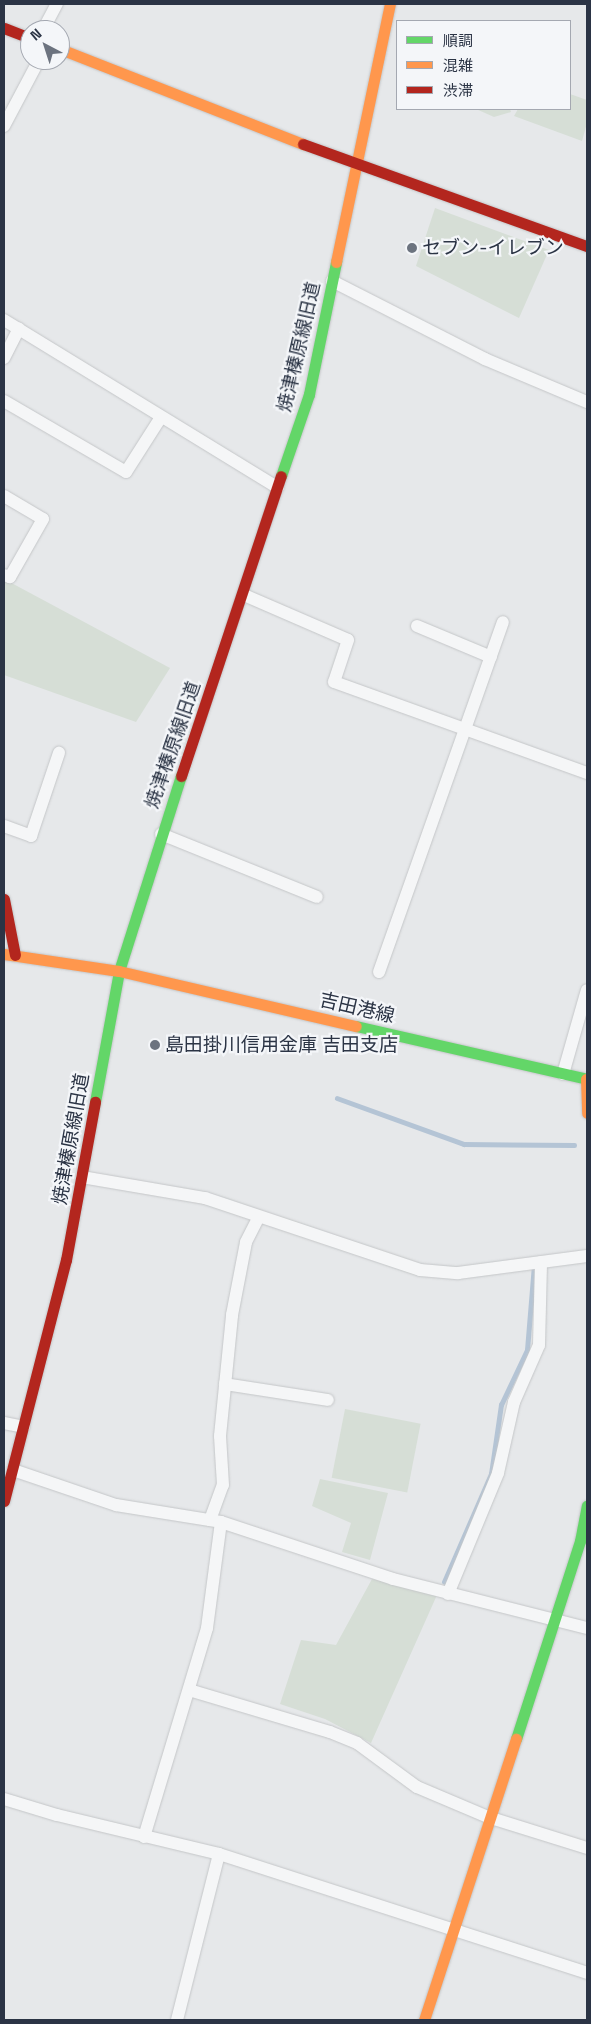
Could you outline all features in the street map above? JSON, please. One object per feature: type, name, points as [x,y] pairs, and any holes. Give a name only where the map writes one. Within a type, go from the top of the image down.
[{"type":"street","points":[[48,20],[58,4]]},
{"type":"street","name":"焼津榛原線旧道","points":[[4,1501],[66,1260],[119,971],[161,834],[244,594],[309,394],[390,4]]},
{"type":"street","points":[[4,28],[20,34]]},
{"type":"street","points":[[70,53],[357,165],[587,246]]},
{"type":"street","points":[[4,126],[34,70]]},
{"type":"street","points":[[332,281],[485,360],[587,402]]},
{"type":"street","points":[[4,320],[278,488]]},
{"type":"street","points":[[4,358],[19,329]]},
{"type":"street","points":[[4,401],[126,472],[161,417]]},
{"type":"street","points":[[4,496],[43,518],[10,577],[4,575]]},
{"type":"street","points":[[244,594],[348,640],[334,682],[462,731],[587,773]]},
{"type":"street","points":[[379,972],[462,731],[492,657],[503,622]]},
{"type":"street","points":[[417,626],[492,657]]},
{"type":"street","points":[[4,826],[30,836],[59,752]]},
{"type":"street","points":[[161,834],[317,897]]},
{"type":"street","points":[[4,899],[10,955]]},
{"type":"street","name":"吉田港線","points":[[10,955],[119,971],[587,1079]]},
{"type":"street","points":[[563,1074],[587,990]]},
{"type":"street","points":[[587,1079],[587,1113]]},
{"type":"street","points":[[82,1177],[204,1198],[420,1270],[458,1274],[587,1256]]},
{"type":"street","points":[[144,1837],[207,1628],[216,1521],[223,1485],[220,1436],[232,1315],[246,1242],[259,1217]]},
{"type":"street","points":[[448,1594],[498,1473],[514,1402],[540,1345],[540,1262]]},
{"type":"street","points":[[225,1384],[328,1400]]},
{"type":"street","points":[[4,1423],[24,1427]]},
{"type":"street","points":[[13,1470],[116,1505],[216,1521],[393,1579],[587,1628]]},
{"type":"street","points":[[424,2020],[488,1817],[580,1541],[587,1506]]},
{"type":"street","points":[[189,1690],[358,1743],[417,1787],[488,1817],[587,1848]]},
{"type":"street","points":[[4,1799],[144,1837],[219,1854],[587,1974]]},
{"type":"street","points":[[177,2020],[219,1854]]},
{"type":"shaded area","points":[[571,94],[587,100],[587,123],[582,141],[514,116],[517,110],[571,110]]},
{"type":"shaded area","points":[[478,110],[510,110],[511,112],[494,117]]},
{"type":"shaded area","points":[[435,208],[549,250],[519,318],[416,266]]},
{"type":"shaded area","points":[[4,579],[170,668],[136,722],[4,675]]},
{"type":"shaded area","points":[[345,1409],[421,1424],[407,1492],[332,1478]]},
{"type":"shaded area","points":[[320,1479],[388,1493],[370,1560],[342,1552],[351,1523],[312,1506]]},
{"type":"shaded area","points":[[372,1579],[437,1595],[371,1743],[325,1719],[280,1704],[301,1640],[336,1645]]},
{"type":"waterway","points":[[337,1098],[464,1144],[574,1145]]},
{"type":"waterway","points":[[444,1582],[491,1474],[501,1405],[527,1350],[534,1264]]},
{"type":"traffic: fast","points":[[281,476],[309,394],[336,262]]},
{"type":"traffic: fast","points":[[95,1102],[119,971],[181,776]]},
{"type":"traffic: fast","points":[[356,1026],[587,1079]]},
{"type":"traffic: fast","points":[[516,1739],[580,1541],[587,1506]]},
{"type":"traffic: slow","points":[[336,262],[390,4]]},
{"type":"traffic: slow","points":[[70,53],[303,144]]},
{"type":"traffic: slow","points":[[4,954],[119,971],[356,1026]]},
{"type":"traffic: slow","points":[[586,1079],[587,1113]]},
{"type":"traffic: slow","points":[[424,2020],[516,1739]]},
{"type":"traffic: jam","points":[[4,28],[20,34]]},
{"type":"traffic: jam","points":[[303,144],[587,246]]},
{"type":"traffic: jam","points":[[181,776],[281,476]]},
{"type":"traffic: jam","points":[[4,899],[15,955]]},
{"type":"traffic: jam","points":[[4,1501],[66,1260],[95,1102]]},
{"type":"place","name":"セブン-イレブン","points":[[412,248]]},
{"type":"place","name":"島田掛川信用金庫 吉田支店","points":[[155,1045]]}]
